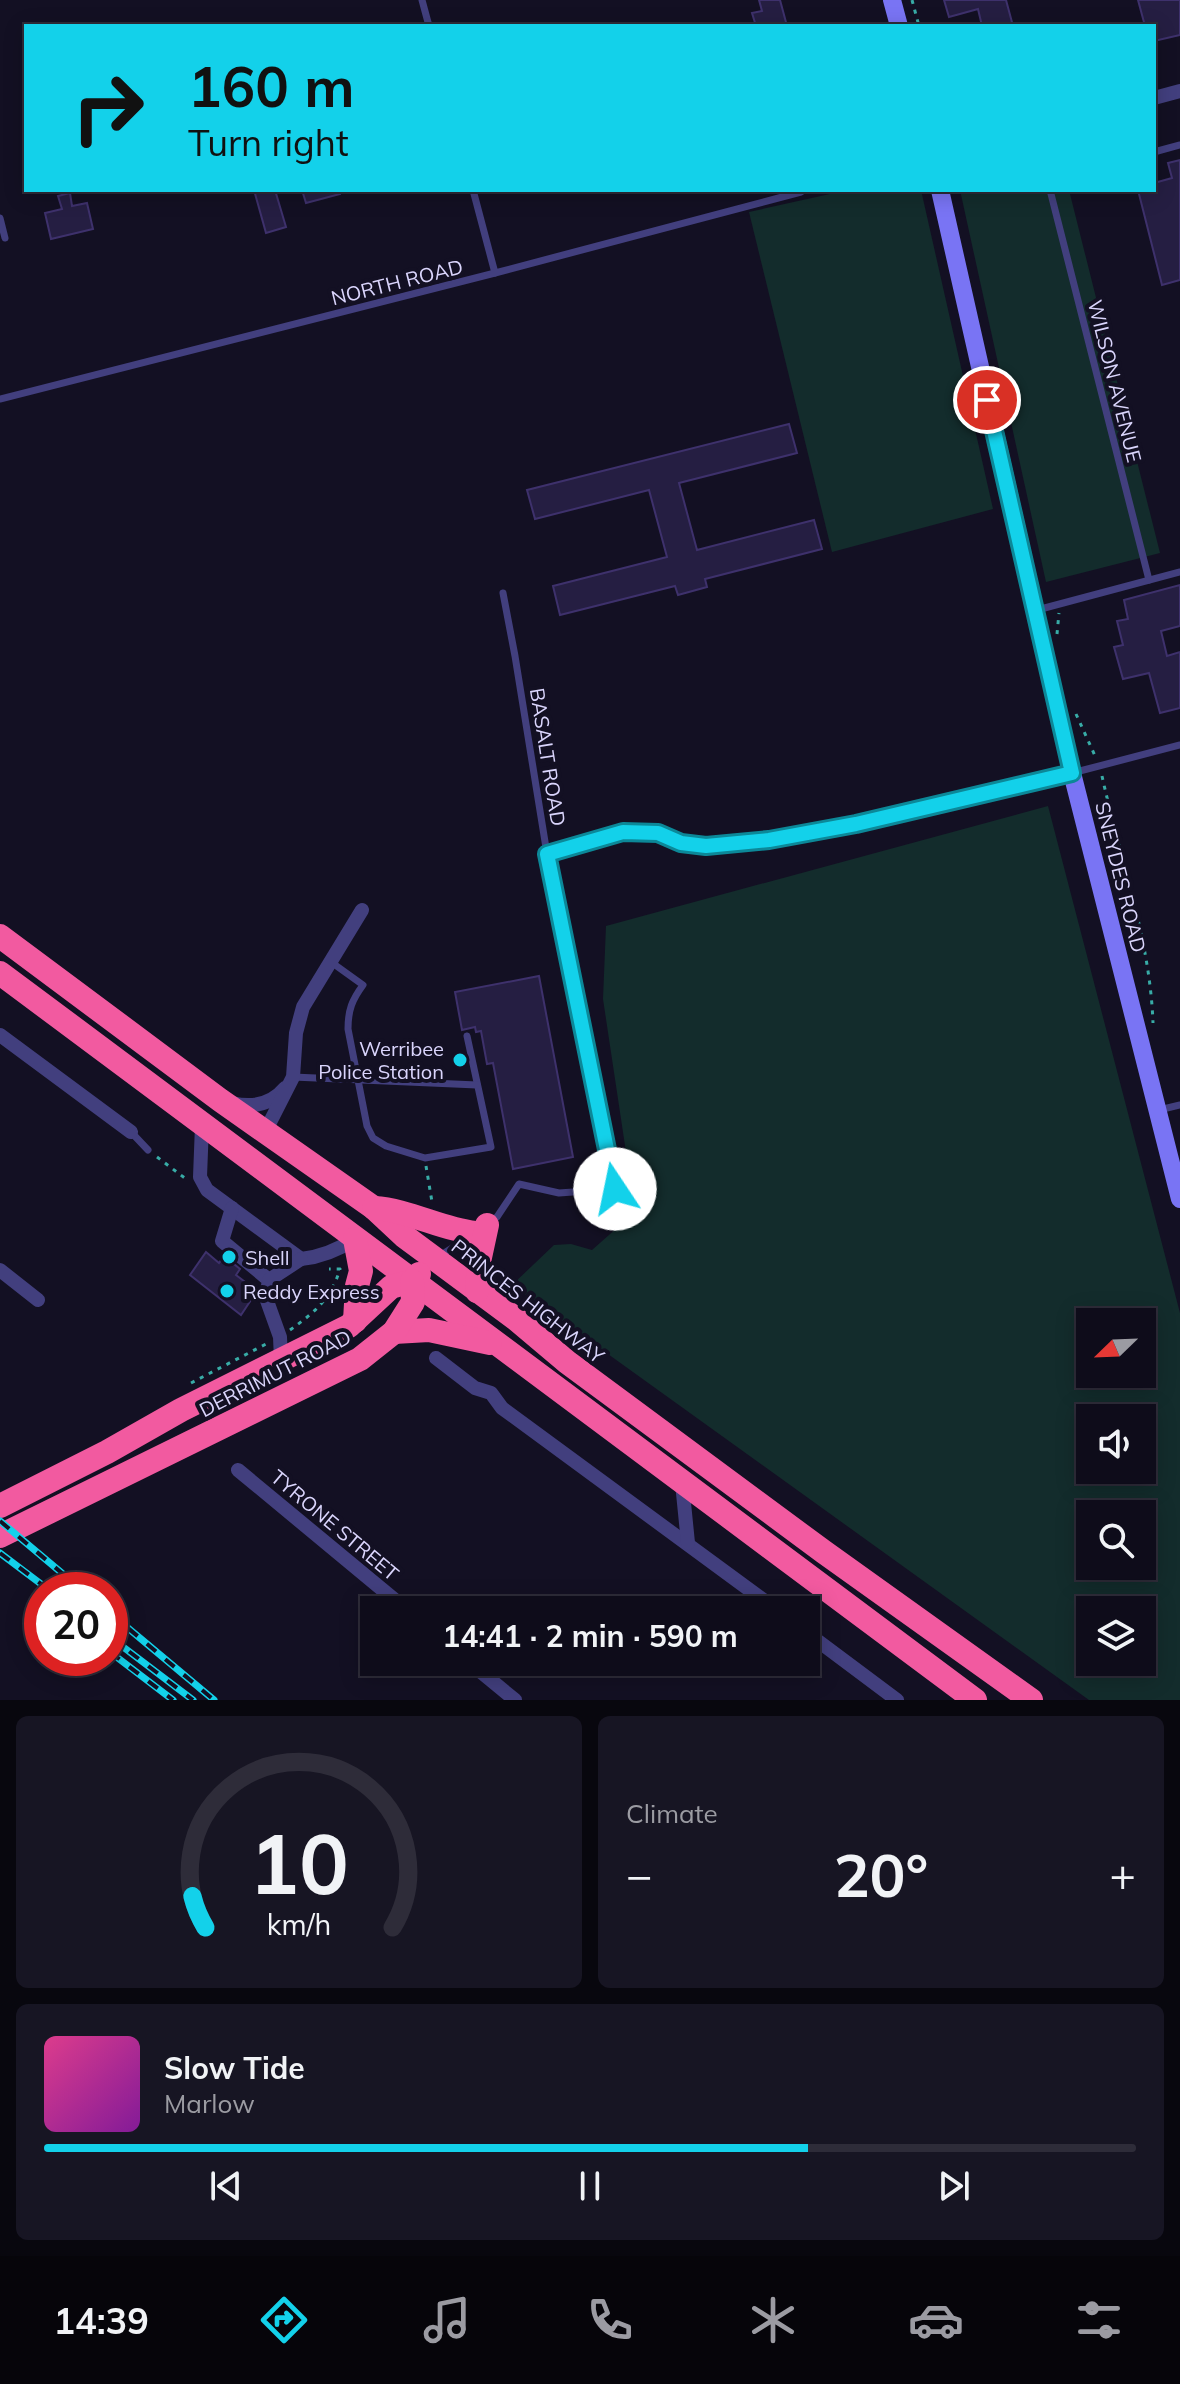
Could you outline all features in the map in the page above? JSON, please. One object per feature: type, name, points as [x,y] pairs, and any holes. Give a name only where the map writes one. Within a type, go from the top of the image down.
[{"type":"highway","name":"PRINCES HIGHWAY","points":[[0,936],[220,1100],[253,1143],[355,1239],[975,1700]]},
{"type":"highway","name":"PRINCES HIGHWAY","points":[[0,973],[202,1125],[253,1143],[374,1208],[404,1236],[631,1410],[1031,1700]]},
{"type":"highway","points":[[374,1208],[393,1209],[433,1223],[481,1229],[477,1291]]},
{"type":"highway","points":[[355,1239],[361,1271],[355,1321]]},
{"type":"highway","points":[[412,1281],[435,1259]]},
{"type":"highway","name":"DERRIMUT ROAD","points":[[0,1506],[107,1452],[280,1349],[349,1326],[391,1287],[412,1281],[413,1302],[394,1332],[360,1359],[0,1536]]},
{"type":"highway","points":[[394,1332],[429,1330],[498,1344]]},
{"type":"main road","points":[[892,0],[898,24]]},
{"type":"main road","name":"SNEYDES ROAD","points":[[940,192],[1072,773],[1180,1199]]},
{"type":"street","points":[[1156,97],[1180,91]]},
{"type":"street","points":[[253,1143],[293,1077],[296,1033],[303,1007],[362,910]]},
{"type":"street","points":[[0,1035],[131,1132]]},
{"type":"street","points":[[220,1100],[247,1107],[264,1104],[276,1098],[293,1077]]},
{"type":"street","points":[[202,1125],[200,1177],[207,1190],[301,1259]]},
{"type":"street","points":[[232,1208],[222,1241],[269,1280]]},
{"type":"street","points":[[280,1349],[266,1298],[269,1280],[301,1259],[340,1248],[355,1239]]},
{"type":"street","points":[[0,1270],[38,1300]]},
{"type":"street","points":[[436,1358],[475,1388],[491,1393],[502,1408],[758,1596]]},
{"type":"street","name":"TYRONE STREET","points":[[238,1470],[390,1596]]},
{"type":"street","points":[[682,1483],[688,1543]]},
{"type":"street","points":[[820,1642],[897,1700]]},
{"type":"street","points":[[486,1676],[515,1700]]},
{"type":"lane","points":[[422,0],[428,24]]},
{"type":"lane","points":[[1156,151],[1180,145]]},
{"type":"lane","points":[[474,192],[495,273]]},
{"type":"lane","name":"NORTH ROAD","points":[[0,399],[801,192]]},
{"type":"lane","name":"WILSON AVENUE","points":[[1051,192],[1149,580]]},
{"type":"lane","points":[[0,218],[5,238]]},
{"type":"lane","points":[[1035,610],[1180,572]]},
{"type":"lane","name":"BASALT ROAD","points":[[435,1259],[497,1217],[519,1184],[559,1193],[615,1189],[547,854],[503,593]]},
{"type":"lane","points":[[547,854],[623,832],[658,833],[681,843],[706,846],[769,840],[856,824],[1180,745]]},
{"type":"lane","points":[[329,961],[363,985],[351,1002],[348,1029],[367,1126],[373,1138],[386,1146],[425,1158],[491,1147],[467,1036]]},
{"type":"lane","points":[[293,1077],[477,1085]]},
{"type":"lane","points":[[1157,1111],[1180,1105]]},
{"type":"lane","points":[[131,1132],[148,1150]]},
{"type":"path","points":[[912,0],[918,24]]},
{"type":"path","points":[[1057,635],[1059,604]]},
{"type":"path","points":[[1075,713],[1100,766],[1144,946],[1152,987],[1153,1030]]},
{"type":"path","points":[[148,1150],[178,1174],[207,1190]]},
{"type":"path","points":[[425,1158],[434,1214]]},
{"type":"path","points":[[280,1349],[317,1311],[336,1282],[340,1269]]},
{"type":"green space","points":[[839,192],[921,192],[993,509],[832,552],[749,212]]},
{"type":"green space","points":[[960,192],[1070,192],[1160,553],[1046,582]]},
{"type":"green space","points":[[1048,806],[1180,1313],[1180,1700],[1089,1700],[512,1285],[554,1245],[571,1244],[592,1250],[635,1212],[603,999],[606,926]]},
{"type":"building","points":[[759,0],[780,0],[786,24],[755,24],[752,13],[762,11]]},
{"type":"building","points":[[944,0],[1006,0],[1012,24],[982,24],[978,9],[949,17]]},
{"type":"building","points":[[1138,0],[1180,0],[1180,35],[1156,41],[1156,24],[1144,24]]},
{"type":"building","points":[[1180,160],[1180,280],[1162,285],[1139,192],[1156,192],[1156,182],[1172,178],[1168,163]]},
{"type":"building","points":[[255,192],[276,192],[286,227],[266,233]]},
{"type":"building","points":[[303,192],[340,192],[340,194],[306,203]]},
{"type":"building","points":[[70,193],[72,206],[87,203],[93,229],[51,239],[45,213],[62,209],[58,196]]},
{"type":"building","points":[[789,424],[797,453],[679,483],[697,550],[814,520],[822,549],[705,579],[707,587],[678,595],[675,586],[560,615],[553,586],[667,557],[649,490],[535,519],[527,490]]},
{"type":"building","points":[[1180,585],[1180,626],[1161,631],[1167,656],[1180,652],[1180,708],[1160,713],[1149,673],[1123,679],[1114,647],[1123,645],[1117,621],[1128,619],[1124,600]]},
{"type":"building","points":[[539,976],[573,1157],[513,1169],[493,1063],[487,1064],[481,1031],[476,1032],[475,1027],[462,1030],[455,992]]},
{"type":"building","points":[[206,1252],[219,1263],[224,1256],[240,1269],[236,1275],[257,1291],[241,1315],[190,1275]]},
{"type":"railway","points":[[0,1521],[61,1572]]},
{"type":"railway","points":[[0,1553],[25,1572]]},
{"type":"railway","points":[[128,1628],[214,1700]]},
{"type":"railway","points":[[128,1651],[193,1700]]},
{"type":"railway","points":[[128,1666],[173,1700]]},
{"type":"place","name":"Werribee Police Station","points":[[460,1060]]},
{"type":"place","name":"Shell","points":[[229,1257]]},
{"type":"place","name":"Reddy Express","points":[[227,1291]]},
{"type":"route","points":[[615,1189],[547,854],[623,832],[658,833],[681,843],[706,846],[769,840],[856,824],[1072,773],[987,400]]}]
